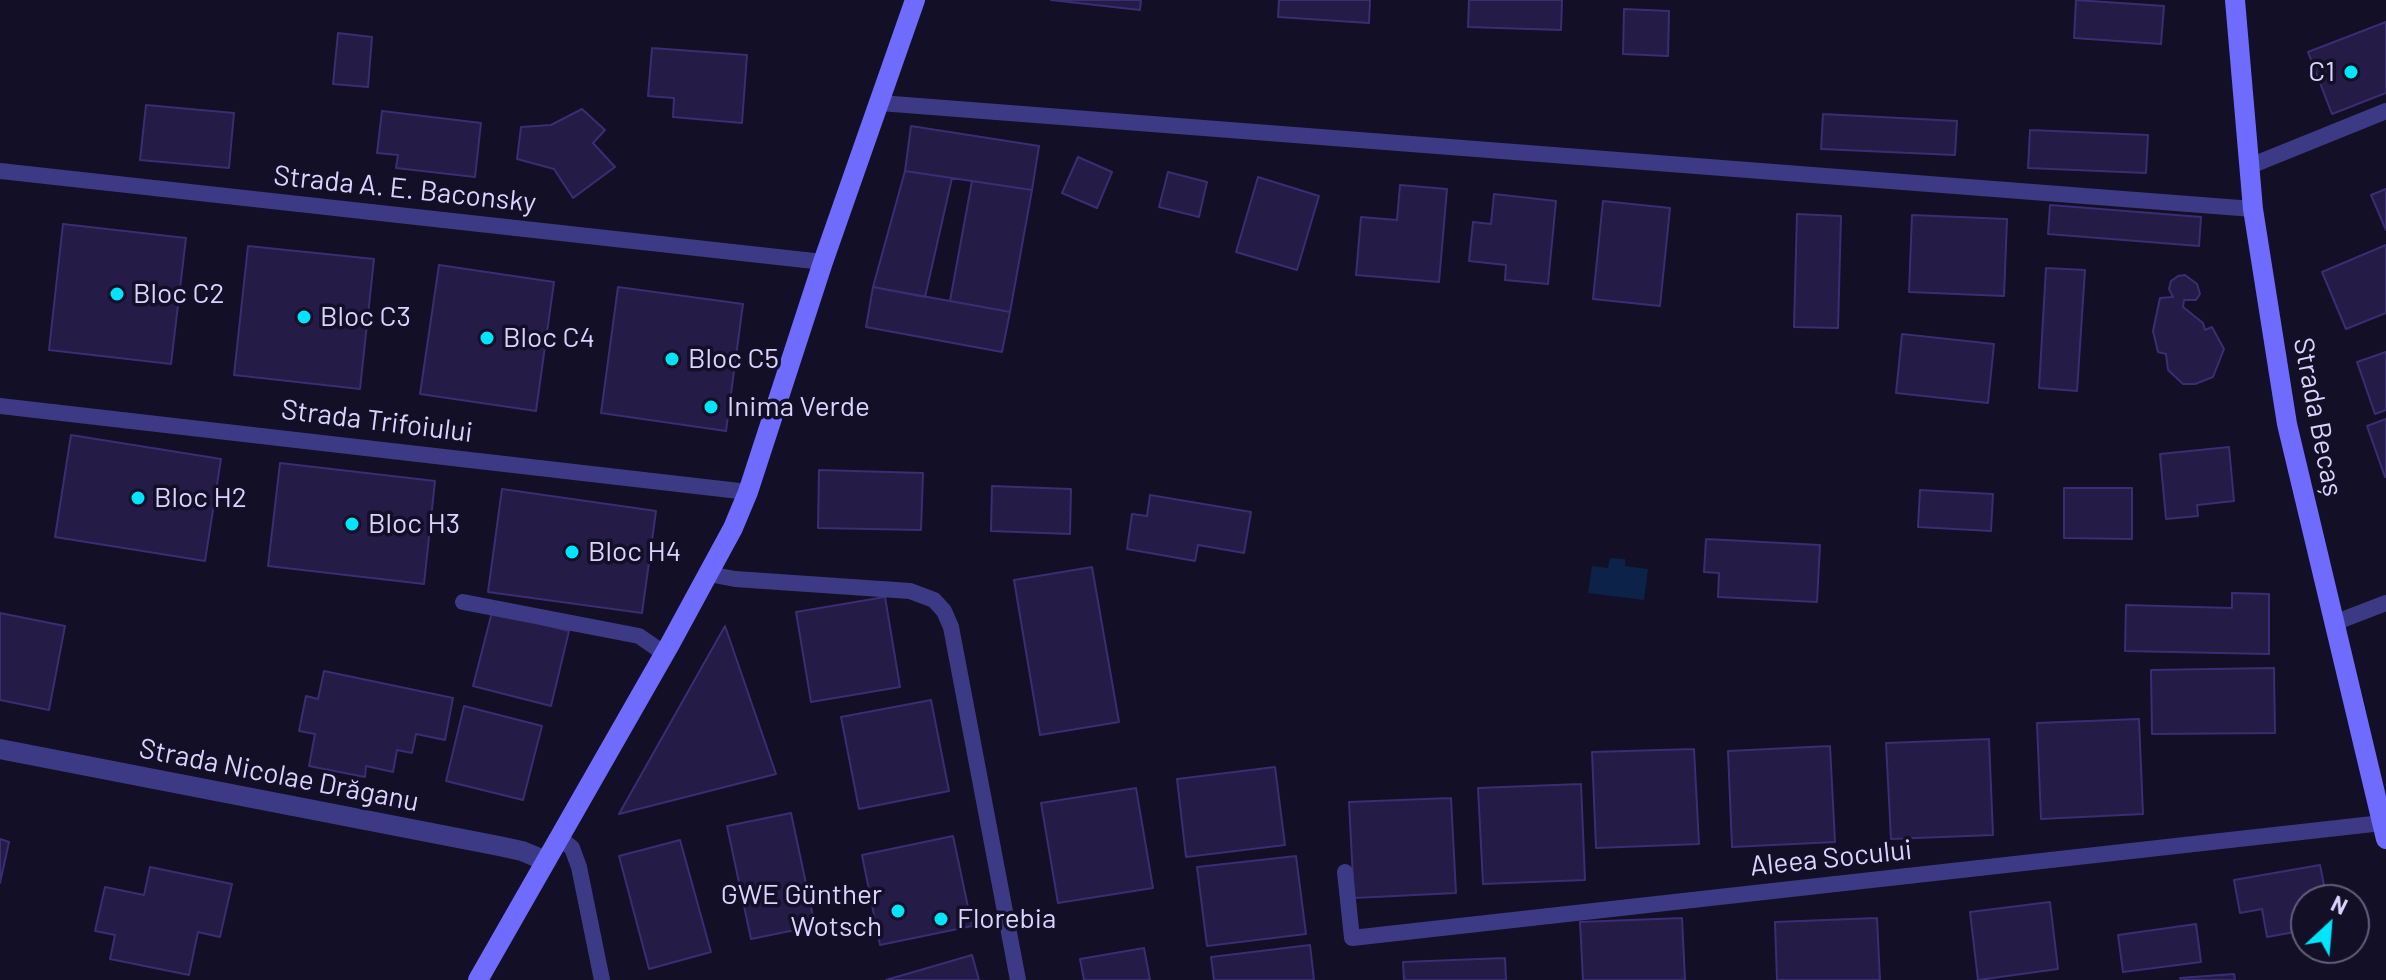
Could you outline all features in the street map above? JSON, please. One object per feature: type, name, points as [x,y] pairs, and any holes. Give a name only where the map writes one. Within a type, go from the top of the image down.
[{"type":"street","points":[[478,980],[665,654],[709,574],[748,492],[814,260],[880,103],[915,0]]},
{"type":"street","name":"Strada Becaș","points":[[2235,0],[2253,209],[2287,424],[2384,831]]},
{"type":"street","name":"Strada Nicolae Drăganu","points":[[0,749],[511,849],[546,861]]},
{"type":"lane","points":[[880,103],[2253,209]]},
{"type":"lane","points":[[2250,166],[2386,111]]},
{"type":"lane","name":"Strada A. E. Baconsky","points":[[0,171],[814,260]]},
{"type":"lane","name":"Strada Trifoiului","points":[[0,406],[748,492]]},
{"type":"lane","points":[[709,574],[735,579],[910,591],[934,600],[944,611],[951,627],[1018,980]]},
{"type":"lane","points":[[463,602],[639,636],[665,654]]},
{"type":"lane","points":[[2334,623],[2386,603]]},
{"type":"lane","name":"Aleea Socului","points":[[1345,872],[1352,938],[2384,831]]},
{"type":"lane","points":[[560,838],[572,848],[579,867],[602,980]]},
{"type":"water","points":[[1610,558],[1625,559],[1625,566],[1648,569],[1644,600],[1588,593],[1592,566],[1608,568]]},
{"type":"building","points":[[1051,0],[1141,0],[1140,10]]},
{"type":"building","points":[[1279,0],[1370,0],[1369,23],[1278,17]]},
{"type":"building","points":[[1469,0],[1562,0],[1561,30],[1468,27]]},
{"type":"building","points":[[2076,0],[2164,6],[2161,44],[2074,38]]},
{"type":"building","points":[[1624,9],[1669,11],[1668,56],[1623,54]]},
{"type":"building","name":"C1","points":[[2386,22],[2386,93],[2332,114],[2308,52]]},
{"type":"building","points":[[338,33],[372,37],[368,87],[333,84]]},
{"type":"building","points":[[652,48],[747,55],[742,123],[673,117],[674,98],[648,96]]},
{"type":"building","points":[[146,105],[234,113],[229,168],[140,160]]},
{"type":"building","points":[[582,109],[605,130],[593,143],[615,167],[573,198],[554,169],[517,159],[521,127],[551,125]]},
{"type":"building","points":[[382,111],[481,123],[475,177],[396,168],[398,155],[377,153]]},
{"type":"building","points":[[1823,114],[1957,121],[1955,155],[1821,149]]},
{"type":"building","points":[[911,126],[1039,146],[1032,190],[905,171]]},
{"type":"building","points":[[2030,130],[2148,135],[2146,173],[2028,168]]},
{"type":"building","points":[[1078,157],[1112,172],[1097,208],[1062,193]]},
{"type":"building","points":[[905,171],[952,178],[925,297],[873,287]]},
{"type":"building","points":[[1168,172],[1207,182],[1199,217],[1159,207]]},
{"type":"building","points":[[1258,177],[1319,196],[1297,270],[1236,252]]},
{"type":"building","points":[[972,181],[1032,190],[1010,312],[950,301]]},
{"type":"building","points":[[1400,185],[1447,189],[1439,282],[1356,275],[1361,217],[1397,220]]},
{"type":"building","points":[[2386,189],[2386,230],[2371,195]]},
{"type":"building","points":[[1494,194],[1556,201],[1548,284],[1505,280],[1506,265],[1469,261],[1473,222],[1491,224]]},
{"type":"building","points":[[1603,201],[1670,208],[1660,306],[1593,299]]},
{"type":"building","points":[[2050,205],[2201,217],[2199,246],[2048,234]]},
{"type":"building","points":[[1797,214],[1841,216],[1838,328],[1794,327]]},
{"type":"building","points":[[1912,215],[2007,219],[2004,296],[1909,292]]},
{"type":"building","name":"Bloc C2","points":[[63,224],[186,238],[171,364],[49,350]]},
{"type":"building","points":[[2386,245],[2386,313],[2346,329],[2322,272]]},
{"type":"building","name":"Bloc C3","points":[[248,246],[374,259],[360,389],[234,375]]},
{"type":"building","name":"Bloc C4","points":[[439,265],[554,282],[536,411],[420,394]]},
{"type":"building","points":[[2046,268],[2085,270],[2077,391],[2039,388]]},
{"type":"building","points":[[2185,275],[2197,284],[2200,294],[2196,300],[2184,300],[2183,307],[2203,323],[2205,330],[2212,327],[2224,349],[2213,377],[2195,384],[2183,384],[2168,370],[2166,354],[2158,352],[2153,331],[2160,298],[2173,297],[2169,289],[2171,281]]},
{"type":"building","name":"Bloc C5","points":[[618,287],[743,304],[726,431],[601,413]]},
{"type":"building","points":[[873,287],[1010,312],[1002,352],[866,327]]},
{"type":"building","points":[[1902,334],[1994,344],[1988,403],[1896,393]]},
{"type":"building","points":[[2386,352],[2386,410],[2375,414],[2357,362]]},
{"type":"building","points":[[2386,419],[2386,477],[2385,477],[2367,426]]},
{"type":"building","name":"Bloc H2","points":[[71,435],[221,459],[205,561],[55,537]]},
{"type":"building","points":[[2229,447],[2234,501],[2197,505],[2198,516],[2166,519],[2160,454]]},
{"type":"building","name":"Bloc H3","points":[[280,463],[435,481],[424,584],[268,566]]},
{"type":"building","points":[[819,470],[923,473],[921,530],[818,528]]},
{"type":"building","points":[[992,486],[1071,489],[1070,534],[991,531]]},
{"type":"building","points":[[2064,488],[2132,488],[2132,539],[2064,538]]},
{"type":"building","name":"Bloc H4","points":[[502,489],[656,511],[642,613],[488,592]]},
{"type":"building","points":[[1920,490],[1993,494],[1991,531],[1918,527]]},
{"type":"building","points":[[1150,495],[1251,512],[1244,553],[1198,545],[1195,561],[1127,549],[1132,514],[1147,516]]},
{"type":"building","points":[[1706,539],[1820,545],[1817,602],[1718,597],[1719,573],[1704,572]]},
{"type":"building","points":[[1092,567],[1119,722],[1040,735],[1014,580]]},
{"type":"building","points":[[2232,593],[2269,594],[2269,654],[2125,651],[2126,605],[2232,608]]},
{"type":"building","points":[[885,597],[900,687],[811,702],[796,612]]},
{"type":"building","points":[[492,612],[569,631],[551,706],[473,686]]},
{"type":"building","points":[[0,613],[65,626],[49,710],[0,700]]},
{"type":"building","points":[[725,626],[776,774],[619,814]]},
{"type":"building","points":[[2274,668],[2275,733],[2152,734],[2151,670]]},
{"type":"building","points":[[324,671],[453,698],[445,740],[416,734],[412,753],[397,750],[393,772],[366,766],[365,777],[309,766],[315,734],[299,731],[306,696],[318,699]]},
{"type":"building","points":[[931,700],[949,791],[859,809],[841,717]]},
{"type":"building","points":[[464,706],[542,726],[523,800],[446,781]]},
{"type":"building","points":[[2139,719],[2143,814],[2041,819],[2037,723]]},
{"type":"building","points":[[1989,739],[1993,835],[1891,839],[1886,743]]},
{"type":"building","points":[[1830,746],[1835,842],[1732,847],[1728,751]]},
{"type":"building","points":[[1694,749],[1699,844],[1596,848],[1592,752]]},
{"type":"building","points":[[1275,767],[1285,845],[1186,857],[1177,779]]},
{"type":"building","points":[[1581,784],[1585,880],[1483,884],[1478,788]]},
{"type":"building","points":[[1136,788],[1153,888],[1058,903],[1041,803]]},
{"type":"building","points":[[1451,798],[1456,893],[1354,898],[1349,802]]},
{"type":"building","points":[[791,813],[815,926],[751,939],[727,826]]},
{"type":"building","points":[[953,836],[972,926],[880,945],[862,855]]},
{"type":"building","points":[[0,839],[9,842],[0,883]]},
{"type":"building","points":[[680,840],[711,952],[649,969],[619,856]]},
{"type":"building","points":[[1296,856],[1306,934],[1207,946],[1197,867]]},
{"type":"building","points":[[2320,865],[2324,884],[2290,884],[2290,933],[2267,937],[2262,909],[2240,913],[2234,880]]},
{"type":"building","points":[[150,867],[232,884],[220,937],[198,932],[189,975],[110,959],[115,935],[95,931],[105,887],[144,895]]},
{"type":"building","points":[[2050,902],[2058,969],[1978,980],[1970,912]]},
{"type":"building","points":[[1682,918],[1685,980],[1583,980],[1580,922]]},
{"type":"building","points":[[1877,918],[1880,980],[1777,980],[1775,922]]},
{"type":"building","points":[[2196,924],[2201,962],[2123,972],[2118,935]]},
{"type":"building","points":[[1310,945],[1314,980],[1214,980],[1211,957]]},
{"type":"building","points":[[1144,948],[1150,980],[1084,980],[1080,959]]},
{"type":"building","points":[[972,955],[979,980],[886,980]]},
{"type":"building","points":[[1505,958],[1506,980],[1404,980],[1403,962]]},
{"type":"building","points":[[2234,974],[2235,980],[2180,978]]},
{"type":"place","name":"C1","points":[[2351,72]]},
{"type":"place","name":"Bloc C2","points":[[117,294]]},
{"type":"place","name":"Bloc C3","points":[[304,317]]},
{"type":"place","name":"Bloc C4","points":[[487,338]]},
{"type":"place","name":"Bloc C5","points":[[672,359]]},
{"type":"place","name":"Inima Verde","points":[[711,407]]},
{"type":"place","name":"Bloc H2","points":[[138,498]]},
{"type":"place","name":"Bloc H3","points":[[352,524]]},
{"type":"place","name":"Bloc H4","points":[[572,552]]},
{"type":"place","name":"GWE Günther Wotsch","points":[[898,911]]},
{"type":"place","name":"Florebia","points":[[941,919]]}]
